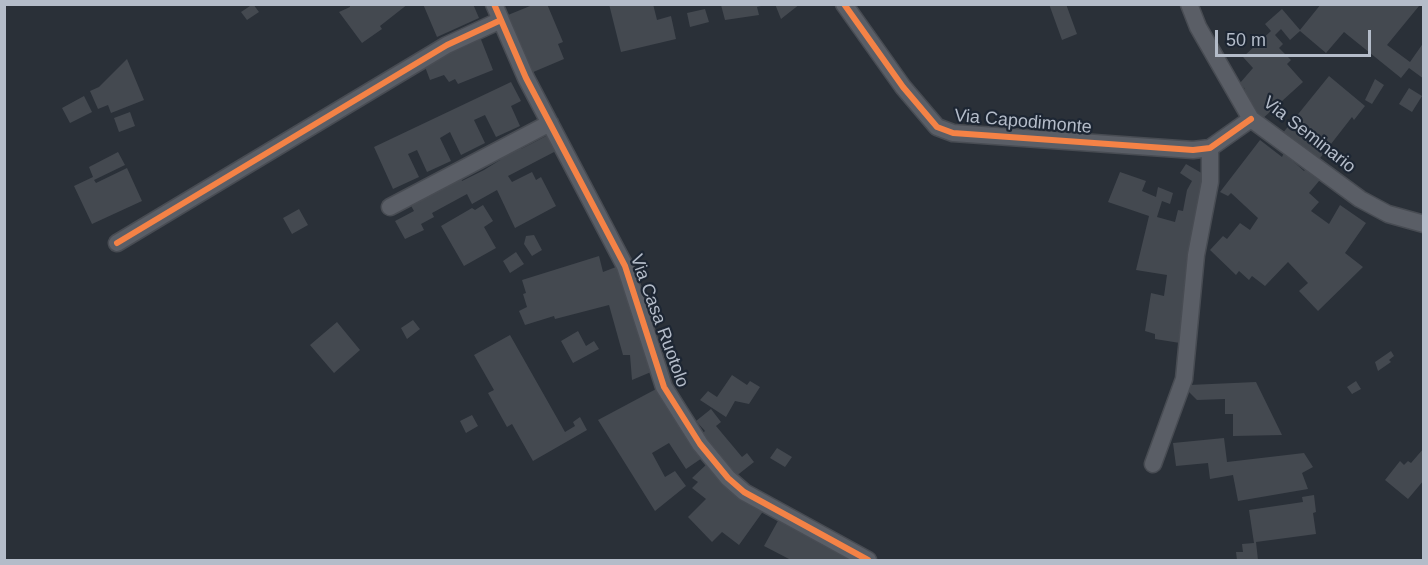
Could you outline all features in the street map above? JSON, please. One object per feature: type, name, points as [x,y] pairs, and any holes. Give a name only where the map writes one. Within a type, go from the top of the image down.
[{"type":"street","name":"Via Capodimonte","points":[[844,4],[903,87],[937,127],[953,133],[1171,150],[1210,148]]},
{"type":"street","name":"Via Seminario","points":[[1189,4],[1198,27],[1251,119],[1360,199],[1388,214],[1424,224]]},
{"type":"street","name":"Via Casa Ruotolo","points":[[117,243],[498,12],[526,78],[625,266],[664,387],[700,444],[728,478],[744,492],[868,561]]},
{"type":"street","points":[[1153,464],[1184,379],[1196,255],[1210,182],[1210,148],[1251,119]]},
{"type":"street","points":[[390,207],[550,123]]},
{"type":"building","points":[[253,4],[259,12],[247,20],[241,12]]},
{"type":"building","points":[[350,4],[408,4],[380,26],[382,29],[362,43],[339,12],[350,7]]},
{"type":"building","points":[[423,4],[473,4],[479,18],[437,37]]},
{"type":"building","points":[[535,4],[547,4],[563,42],[558,44],[564,59],[531,73],[508,15]]},
{"type":"building","points":[[609,4],[653,4],[657,20],[671,16],[676,39],[621,52]]},
{"type":"building","points":[[775,4],[800,4],[781,19]]},
{"type":"building","points":[[1049,4],[1066,4],[1077,34],[1062,40]]},
{"type":"building","points":[[1321,4],[1417,4],[1419,6],[1387,45],[1410,62],[1424,42],[1424,79],[1409,68],[1401,78],[1344,32],[1326,53],[1300,31],[1290,40],[1281,29],[1275,35],[1283,44],[1279,48],[1291,60],[1287,64],[1303,82],[1261,120],[1245,102],[1245,89],[1240,83],[1253,68],[1243,57],[1271,31],[1265,24],[1282,9],[1300,30]]},
{"type":"building","points":[[721,5],[765,5],[757,7],[759,15],[725,20]]},
{"type":"building","points":[[705,9],[709,22],[690,27],[687,13]]},
{"type":"building","points":[[480,37],[493,70],[458,84],[455,79],[449,82],[444,75],[430,80],[424,64]]},
{"type":"building","points":[[127,59],[144,100],[111,113],[108,105],[98,109],[90,91],[99,87]]},
{"type":"building","points":[[1329,76],[1365,106],[1354,120],[1352,117],[1317,162],[1282,134]]},
{"type":"building","points":[[1375,79],[1384,85],[1372,104],[1365,100]]},
{"type":"building","points":[[511,82],[521,101],[511,106],[520,126],[496,137],[485,115],[474,120],[485,143],[461,155],[450,132],[440,138],[451,161],[427,172],[417,150],[408,154],[419,177],[393,189],[374,147]]},
{"type":"building","points":[[1409,88],[1422,96],[1412,112],[1399,104]]},
{"type":"building","points":[[84,96],[92,112],[70,123],[62,108]]},
{"type":"building","points":[[130,112],[135,126],[119,132],[114,118]]},
{"type":"building","points":[[548,135],[556,151],[508,176],[512,182],[532,172],[536,180],[541,177],[556,206],[515,228],[497,190],[472,204],[467,194],[432,213],[434,217],[421,224],[424,230],[405,239],[395,221],[414,211],[410,204],[461,178],[462,181],[484,170],[500,160],[498,157],[519,146],[521,149]]},
{"type":"building","points":[[1260,140],[1282,157],[1284,153],[1304,171],[1309,165],[1324,175],[1309,193],[1319,202],[1311,211],[1329,224],[1340,205],[1366,223],[1345,253],[1363,267],[1318,311],[1299,291],[1308,283],[1288,262],[1265,286],[1252,276],[1249,280],[1239,271],[1236,275],[1210,250],[1223,236],[1227,239],[1240,223],[1250,230],[1258,218],[1231,193],[1228,196],[1220,192]]},
{"type":"building","points":[[118,152],[125,165],[94,180],[96,183],[127,168],[142,201],[92,224],[74,186],[93,177],[89,167]]},
{"type":"building","points":[[1186,164],[1205,175],[1180,343],[1155,339],[1155,334],[1145,331],[1151,293],[1164,296],[1167,275],[1136,270],[1149,216],[1108,202],[1120,172],[1146,181],[1142,191],[1156,197],[1158,187],[1173,193],[1170,204],[1162,201],[1157,217],[1175,222],[1178,210],[1183,211],[1187,190],[1192,181],[1180,173]]},
{"type":"building","points":[[483,205],[493,221],[484,227],[496,248],[464,266],[441,226],[472,208],[475,210]]},
{"type":"building","points":[[299,209],[308,225],[292,234],[283,218]]},
{"type":"building","points":[[534,235],[542,250],[532,256],[524,244],[526,236]]},
{"type":"building","points":[[516,252],[524,264],[510,273],[503,261]]},
{"type":"building","points":[[599,256],[603,272],[621,265],[651,372],[632,380],[630,355],[623,355],[609,305],[555,319],[554,316],[525,325],[519,311],[527,307],[522,280]]},
{"type":"building","points":[[413,320],[420,329],[407,339],[401,328]]},
{"type":"building","points":[[337,322],[360,350],[334,373],[310,345]]},
{"type":"building","points":[[578,331],[586,346],[594,341],[599,349],[573,363],[561,341]]},
{"type":"building","points":[[510,335],[565,432],[575,426],[573,422],[580,417],[587,430],[533,461],[512,424],[507,427],[488,393],[494,390],[474,355]]},
{"type":"building","points":[[1391,351],[1394,356],[1389,360],[1391,362],[1378,371],[1375,362]]},
{"type":"building","points":[[732,375],[747,385],[750,381],[760,387],[749,404],[735,401],[726,417],[700,400],[708,391],[717,397]]},
{"type":"building","points":[[1356,381],[1361,389],[1352,394],[1347,387]]},
{"type":"building","points":[[1256,382],[1282,435],[1233,436],[1233,414],[1225,414],[1225,399],[1197,400],[1189,392],[1189,385]]},
{"type":"building","points":[[658,388],[705,456],[686,469],[669,443],[652,453],[665,477],[675,471],[686,486],[655,511],[598,420]]},
{"type":"building","points":[[711,409],[721,422],[716,426],[742,457],[747,453],[754,462],[735,477],[700,435],[705,431],[696,421]]},
{"type":"building","points":[[472,415],[478,426],[466,433],[460,421]]},
{"type":"building","points":[[1224,438],[1227,462],[1304,453],[1313,467],[1302,473],[1308,489],[1238,501],[1233,475],[1210,479],[1208,463],[1176,466],[1173,443]]},
{"type":"building","points":[[777,448],[792,457],[785,467],[770,458]]},
{"type":"building","points":[[1424,448],[1424,480],[1408,499],[1385,480],[1400,461],[1404,465],[1408,461],[1411,463]]},
{"type":"building","points":[[708,463],[764,510],[739,545],[722,532],[712,542],[688,517],[706,499],[692,488],[698,482],[692,478]]},
{"type":"building","points":[[1314,495],[1316,512],[1313,513],[1316,534],[1256,542],[1258,560],[1237,560],[1236,552],[1243,552],[1242,544],[1254,543],[1249,510],[1303,502],[1302,497]]},
{"type":"building","points":[[779,519],[857,560],[791,560],[764,546]]},
{"type":"cycle path","points":[[494,4],[526,78],[625,266],[664,387],[700,444],[728,478],[744,492],[868,560]]},
{"type":"cycle path","points":[[844,4],[903,87],[937,127],[953,133],[1193,150],[1210,148],[1251,119]]},
{"type":"cycle path","points":[[117,243],[447,45],[501,20]]}]
